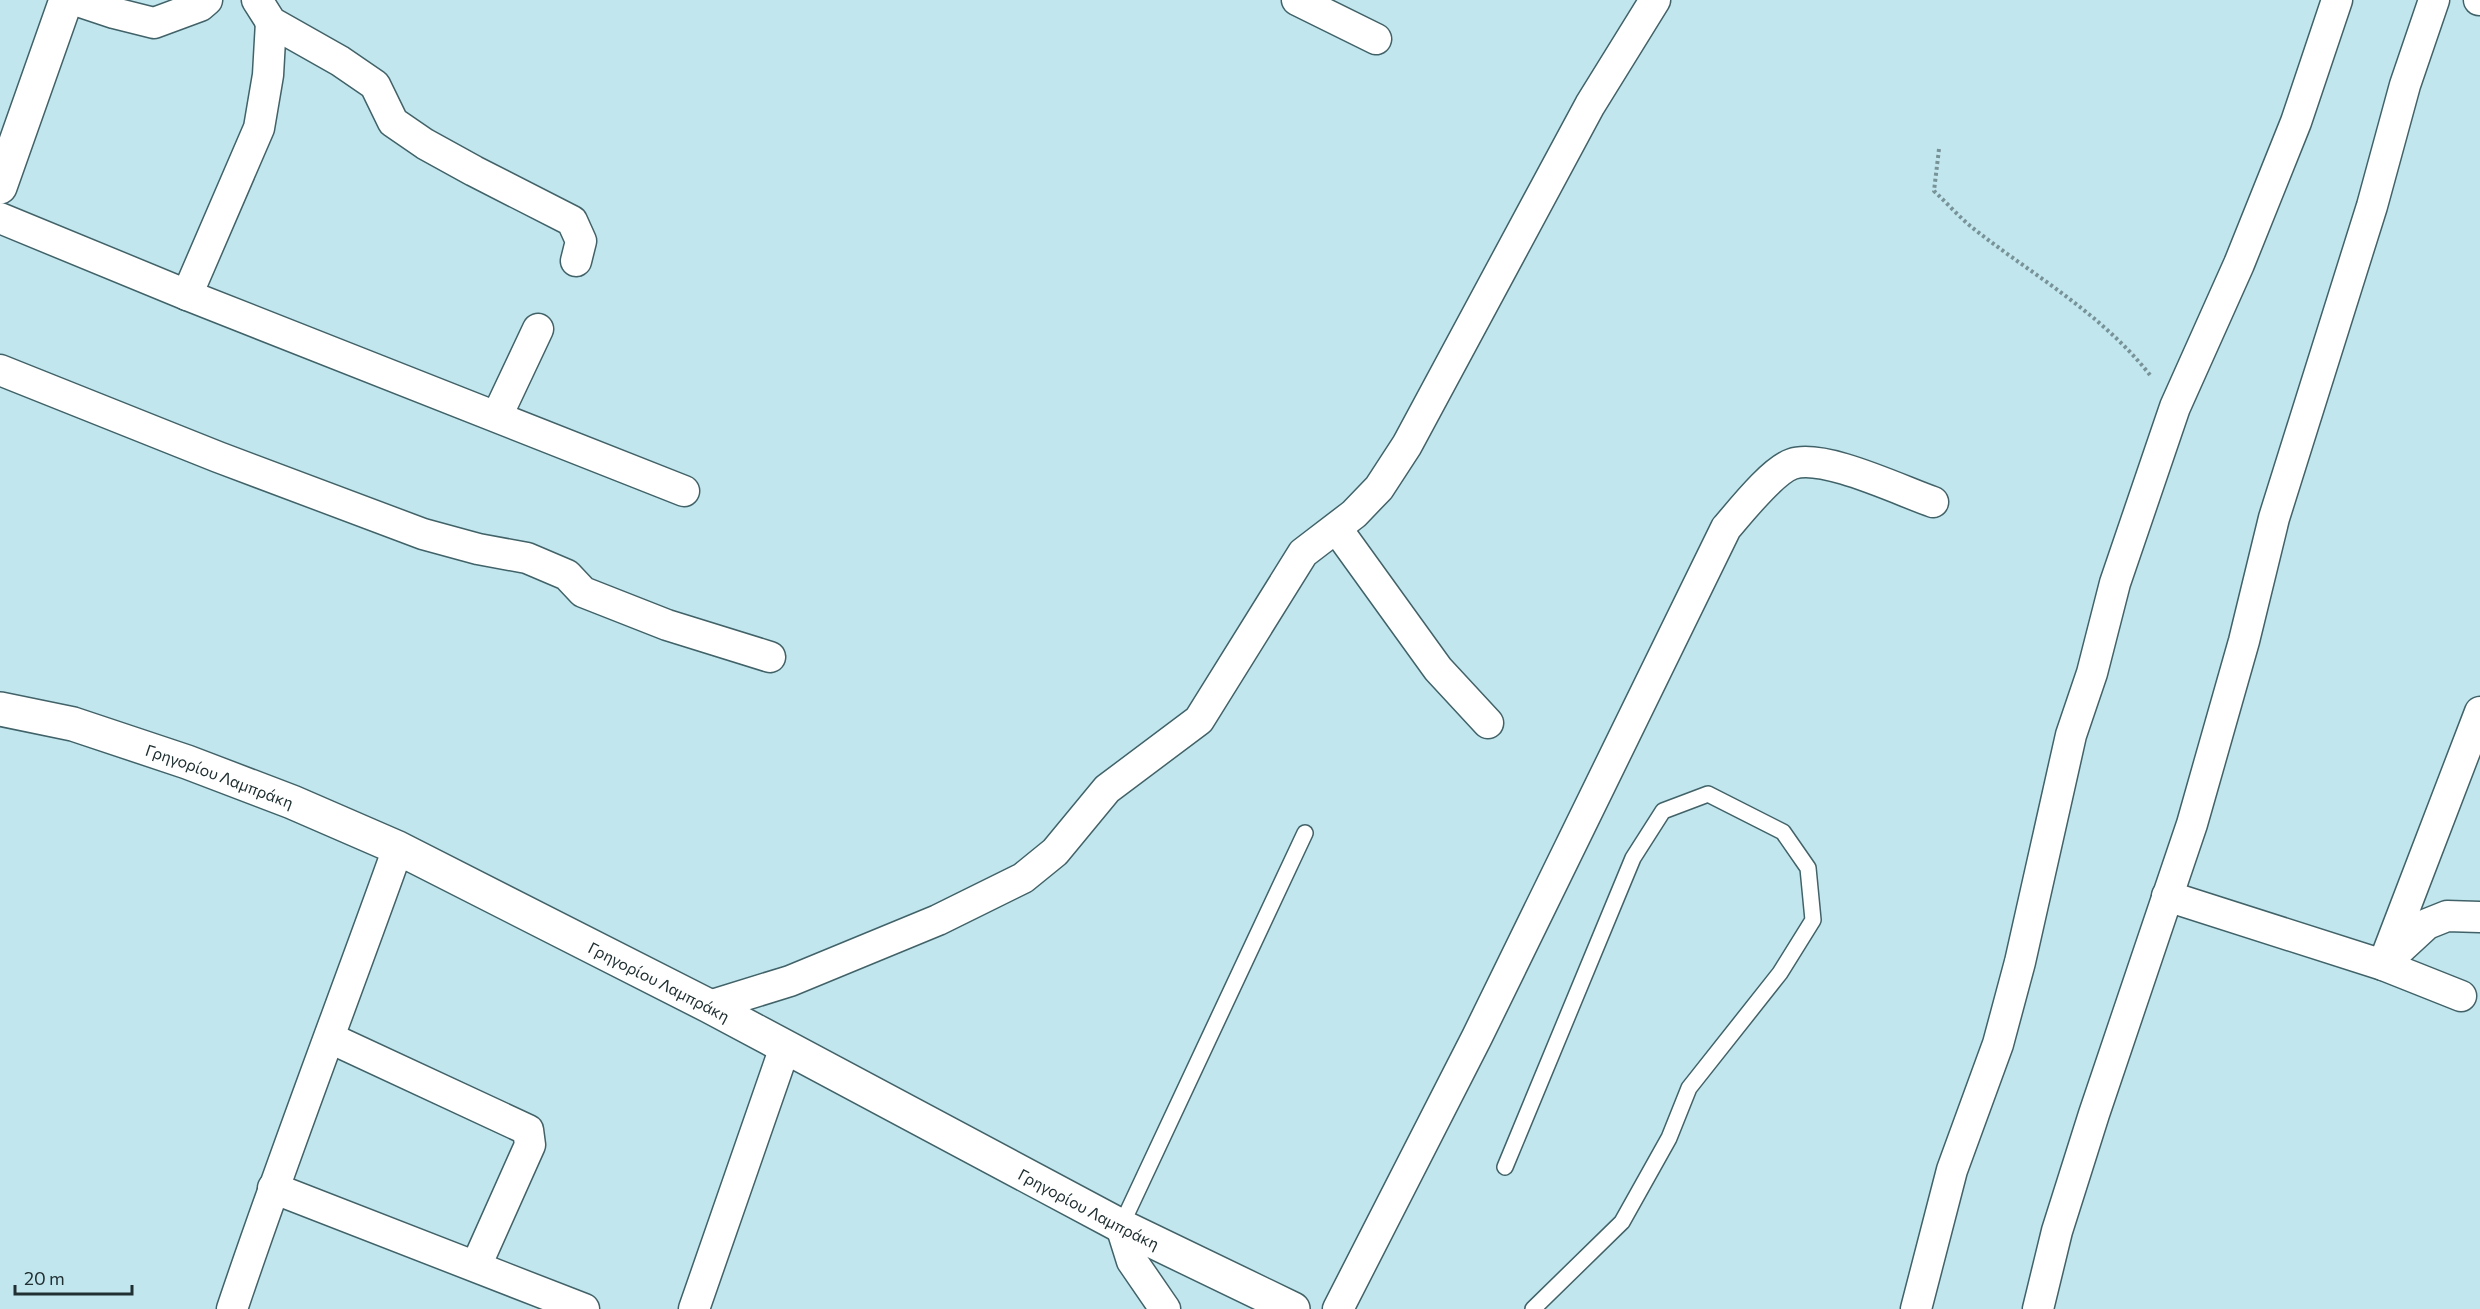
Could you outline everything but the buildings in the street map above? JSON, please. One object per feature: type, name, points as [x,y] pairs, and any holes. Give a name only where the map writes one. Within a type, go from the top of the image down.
[{"type":"street","points":[[0,187],[66,0]]},
{"type":"street","points":[[75,0],[154,23],[200,6],[207,0]]},
{"type":"street","points":[[1297,0],[1376,39]]},
{"type":"street","points":[[709,1006],[790,981],[938,920],[1023,878],[1055,852],[1107,789],[1199,720],[1303,553],[1337,529],[1379,488],[1407,445],[1585,115],[1655,0]]},
{"type":"street","points":[[1916,1309],[1953,1170],[1998,1044],[2071,735],[2092,673],[2115,583],[2175,408],[2239,264],[2296,122],[2337,0]]},
{"type":"street","points":[[2038,1309],[2077,1167],[2217,738],[2274,518],[2372,206],[2404,85],[2434,0]]},
{"type":"street","points":[[264,11],[375,85],[393,122],[425,144],[572,220],[581,240],[576,261]]},
{"type":"street","points":[[186,295],[259,128],[268,75],[264,11]]},
{"type":"street","points":[[0,218],[186,295],[684,491]]},
{"type":"street","points":[[497,416],[538,329]]},
{"type":"street","points":[[0,370],[218,457],[423,534],[478,549],[527,558],[567,575],[583,592],[667,625],[770,657]]},
{"type":"street","points":[[1338,1309],[1482,1026],[1726,528],[1759,489],[1792,464],[1828,464],[1933,502]]},
{"type":"street","points":[[1337,529],[1438,669],[1488,723]]},
{"type":"street","name":"Γρηγορίου Λαμπράκη","points":[[0,709],[73,724],[187,762],[292,802],[398,848],[709,1006],[1121,1226],[1293,1309]]},
{"type":"street","points":[[2383,964],[2480,712]]},
{"type":"street","points":[[232,1309],[273,1188],[398,848]]},
{"type":"street","points":[[2167,896],[2383,964],[2461,996]]},
{"type":"street","points":[[2383,964],[2427,924],[2448,916],[2480,917]]},
{"type":"street","points":[[330,1038],[528,1130],[530,1144],[476,1266]]},
{"type":"street","points":[[694,1309],[785,1047]]},
{"type":"street","points":[[273,1188],[584,1309]]},
{"type":"street","points":[[1121,1226],[1132,1261],[1165,1309]]},
{"type":"lane","points":[[1505,1167],[1633,858],[1663,811],[1708,794],[1783,832],[1808,868],[1813,920],[1780,973],[1689,1088],[1669,1138],[1622,1222],[1533,1309]]},
{"type":"lane","points":[[1121,1226],[1305,833]]},
{"type":"path","points":[[1939,149],[1934,190],[1972,228],[2078,303],[2136,357],[2175,408]]}]
